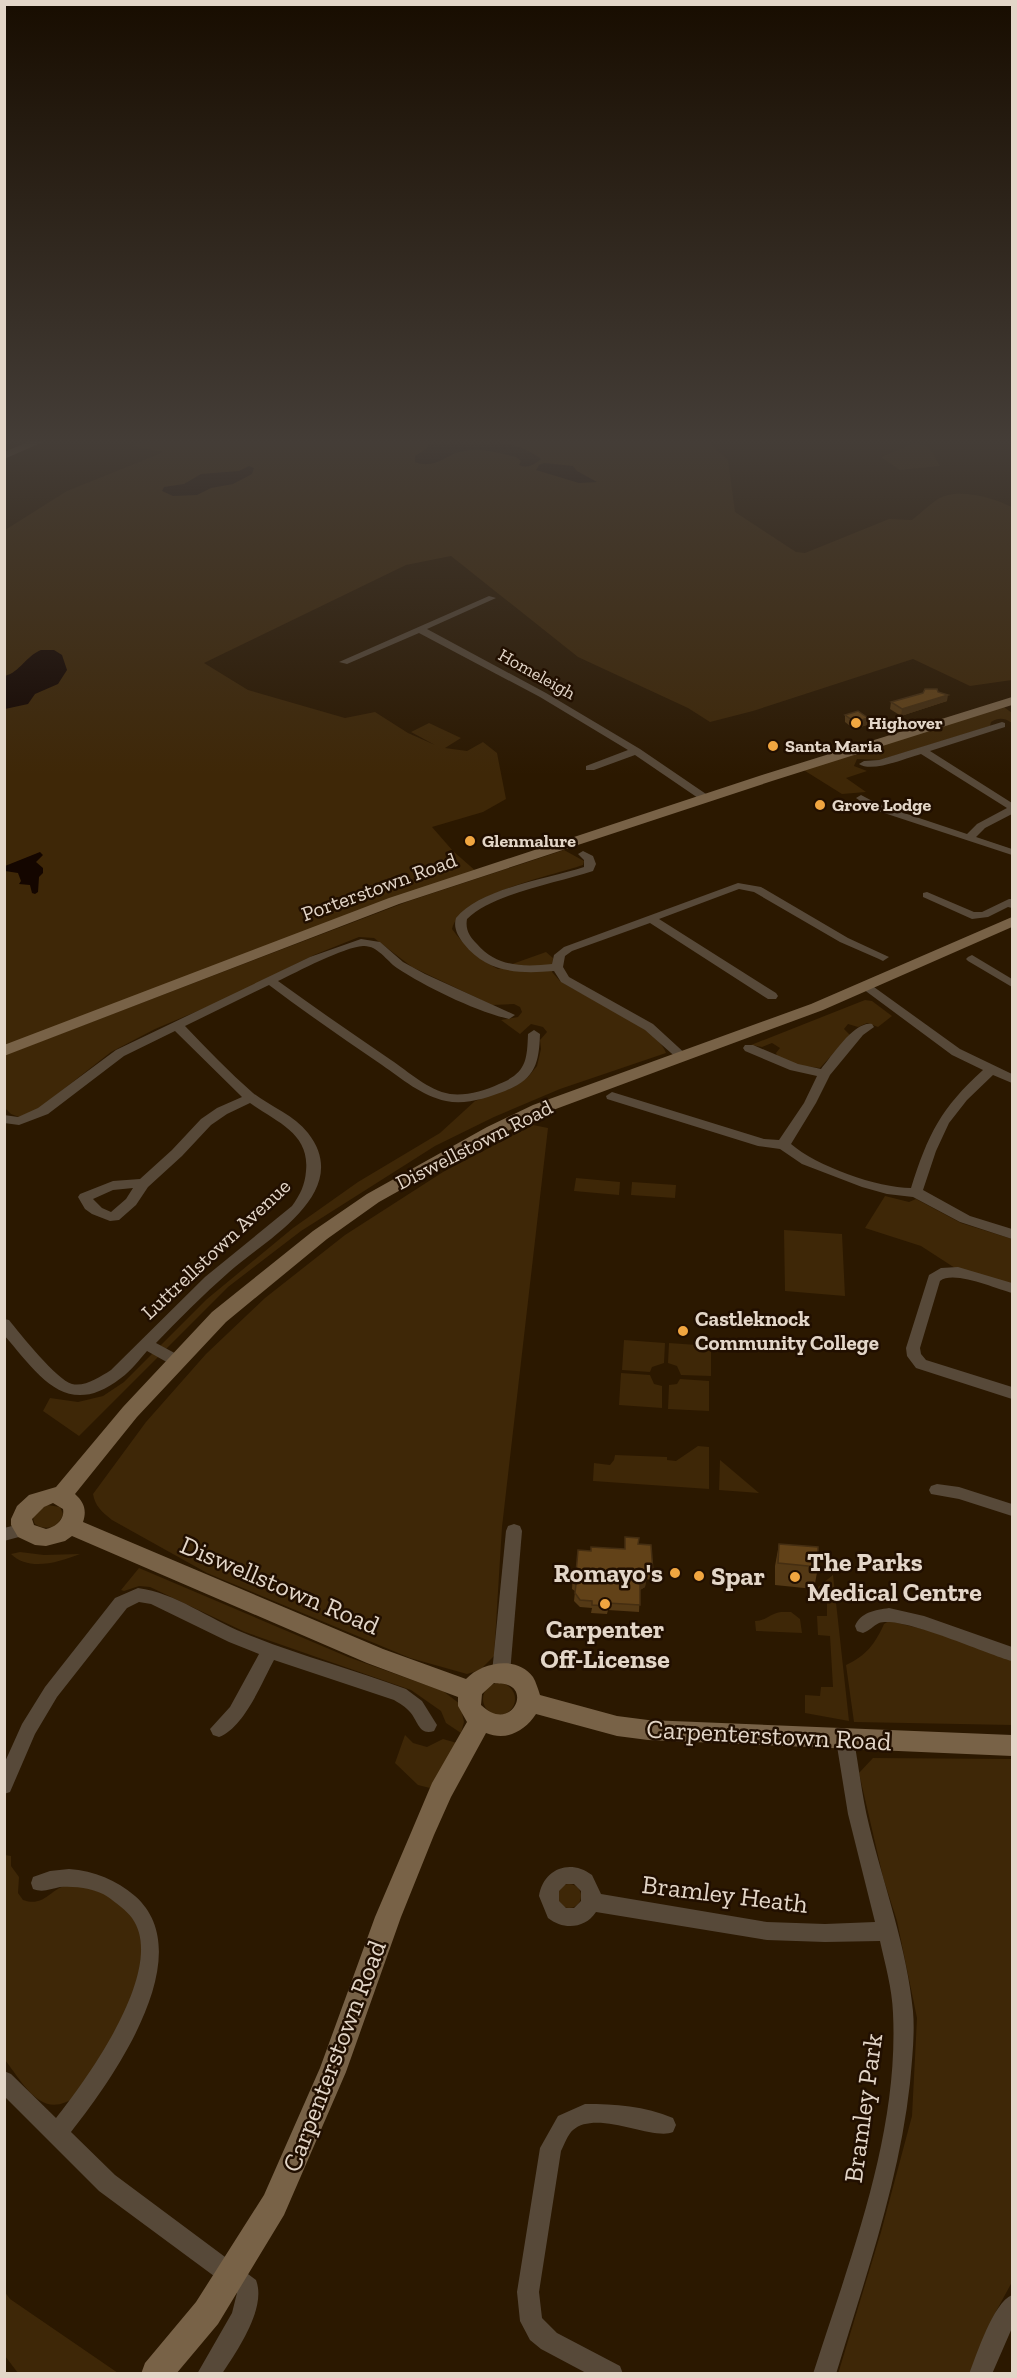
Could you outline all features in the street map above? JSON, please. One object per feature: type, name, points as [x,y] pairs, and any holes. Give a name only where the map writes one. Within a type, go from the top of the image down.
[{"type":"street","points":[[344,662],[492,598]]},
{"type":"street","name":"Homeleigh","points":[[421,630],[543,695],[636,751],[705,798]]},
{"type":"street","name":"Porterstown Road","points":[[4,1051],[394,901],[705,798],[1012,701]]},
{"type":"street","points":[[864,764],[880,763],[1002,725]]},
{"type":"street","points":[[922,750],[1012,808],[981,826],[969,837]]},
{"type":"street","points":[[590,768],[636,751]]},
{"type":"street","points":[[861,798],[875,807],[1012,852]]},
{"type":"street","points":[[557,967],[511,968],[494,964],[479,954],[468,941],[461,928],[462,918],[471,909],[495,899],[589,869],[591,864],[589,858],[583,854]]},
{"type":"street","points":[[557,967],[560,955],[568,949],[738,886],[749,886],[854,945],[882,957]]},
{"type":"street","points":[[927,895],[972,916],[984,915],[1011,903]]},
{"type":"street","points":[[652,919],[772,996]]},
{"type":"street","name":"Diswellstown Road","points":[[61,1496],[130,1412],[219,1317],[352,1212],[415,1173],[460,1147],[539,1109],[683,1057],[867,986],[1012,922]]},
{"type":"street","points":[[4,1119],[19,1120],[43,1112],[108,1061],[147,1039],[333,952],[361,942],[370,942],[421,977],[496,1012],[509,1015]]},
{"type":"street","points":[[972,959],[1012,984]]},
{"type":"street","points":[[557,967],[569,981],[649,1027],[683,1057]]},
{"type":"street","points":[[271,981],[397,1070],[444,1097],[464,1099],[475,1097],[522,1078],[531,1066],[534,1034]]},
{"type":"street","points":[[867,986],[936,1039],[990,1071],[1012,1079]]},
{"type":"street","name":"Luttrellstown Avenue","points":[[4,1324],[61,1386],[77,1390],[102,1383],[116,1374],[224,1268],[296,1209],[309,1192],[313,1167],[309,1144],[305,1137],[251,1098],[177,1026]]},
{"type":"street","points":[[784,1145],[810,1103],[824,1074],[859,1029]]},
{"type":"street","points":[[749,1048],[770,1050],[786,1064],[824,1074]]},
{"type":"street","points":[[915,1192],[931,1143],[945,1118],[966,1092],[990,1071]]},
{"type":"street","points":[[612,1096],[764,1143],[784,1145],[800,1159],[864,1183],[898,1192],[915,1192],[965,1219],[1012,1234]]},
{"type":"street","points":[[143,1184],[206,1122],[222,1111],[251,1098]]},
{"type":"street","points":[[1012,1288],[951,1272],[941,1273],[934,1280],[913,1348],[914,1356],[921,1364],[1012,1394]]},
{"type":"street","name":"Luttrellstown Avenue","points":[[146,1344],[177,1361]]},
{"type":"street","points":[[937,1490],[959,1493],[1012,1510]]},
{"type":"street","points":[[45,1496],[61,1496],[72,1503],[75,1508],[74,1520],[70,1526],[48,1537],[14,1532],[30,1504],[45,1496]]},
{"type":"street","name":"Diswellstown Road","points":[[70,1526],[353,1648],[470,1690]]},
{"type":"street","points":[[501,1672],[514,1531]]},
{"type":"street","points":[[4,1786],[28,1730],[51,1692],[121,1603],[138,1595],[153,1597],[270,1651],[400,1694],[416,1706],[428,1725]]},
{"type":"street","points":[[862,1626],[874,1617],[889,1615],[924,1623],[1012,1654]]},
{"type":"street","points":[[219,1729],[236,1712],[270,1651]]},
{"type":"street","points":[[501,1672],[514,1675],[523,1682],[529,1692],[530,1702],[526,1712],[514,1722],[497,1726],[480,1720],[469,1704],[470,1690],[483,1677],[501,1672]]},
{"type":"street","name":"Carpenterstown Road","points":[[530,1702],[630,1728],[845,1740],[1012,1745]]},
{"type":"street","name":"Carpenterstown Road","points":[[156,2373],[207,2313],[267,2218],[289,2173],[331,2074],[388,1917],[420,1839],[441,1791],[480,1720]]},
{"type":"street","name":"Bramley Park","points":[[824,2373],[879,2194],[894,2128],[900,2077],[903,2016],[888,1931],[860,1823],[845,1740]]},
{"type":"street","points":[[40,1883],[54,1878],[71,1877],[97,1883],[118,1892],[135,1907],[143,1919],[150,1947],[142,1991],[126,2031],[101,2076],[57,2133]]},
{"type":"street","name":"Bramley Heath","points":[[592,1902],[767,1931],[825,1933],[888,1931]]},
{"type":"street","points":[[4,2081],[106,2183],[248,2288],[249,2301],[225,2347],[208,2373]]},
{"type":"street","points":[[612,2373],[554,2344],[538,2332],[528,2311],[528,2292],[551,2148],[561,2127],[578,2116],[594,2112],[622,2114],[666,2125]]},
{"type":"street","points":[[980,2373],[1012,2306]]},
{"type":"shaded area","points":[[5,553],[1012,553],[1012,680],[970,686],[913,659],[753,711],[710,722],[688,708],[578,657],[451,556],[406,565],[204,663],[248,690],[345,718],[375,712],[408,733],[435,745],[411,732],[429,723],[461,738],[445,748],[467,751],[483,742],[497,753],[506,799],[483,812],[432,827],[453,851],[478,873],[5,1050]]},
{"type":"shaded area","points":[[41,650],[54,650],[62,655],[67,670],[58,684],[35,694],[28,704],[5,709],[5,676],[15,671]]},
{"type":"shaded area","points":[[1004,707],[1012,713],[1012,723],[1004,719],[997,719],[991,722],[990,726],[880,760],[857,759],[854,766],[867,771],[846,778],[866,792],[842,794],[802,769]]},
{"type":"shaded area","points":[[564,850],[584,861],[583,865],[489,896],[471,906],[459,917],[452,929],[472,952],[498,969],[546,952],[553,958],[552,972],[560,981],[635,1023],[660,1043],[666,1053],[560,1089],[494,1117],[435,1146],[301,1231],[228,1287],[79,1436],[43,1411],[50,1398],[78,1402],[103,1396],[124,1382],[207,1299],[293,1228],[358,1182],[440,1133],[475,1101],[515,1086],[528,1077],[537,1066],[541,1049],[540,1040],[547,1032],[543,1027],[531,1024],[520,1034],[501,1020],[518,1017],[522,1012],[520,1007],[514,1004],[492,1005],[412,967],[374,938],[359,937],[314,955],[111,1052],[37,1110],[19,1117],[11,1114],[5,1108],[5,1055],[409,901]]},
{"type":"shaded area","points":[[40,852],[43,855],[36,862],[43,868],[43,873],[39,877],[38,892],[35,894],[32,893],[30,885],[19,884],[21,881],[18,873],[5,871],[5,866]]},
{"type":"shaded area","points":[[865,1000],[872,1001],[892,1016],[878,1027],[867,1023],[858,1027],[848,1024],[844,1029],[850,1035],[820,1068],[796,1065],[777,1056],[776,1053],[780,1048],[772,1043],[762,1047],[751,1045]]},
{"type":"shaded area","points":[[533,1125],[548,1128],[502,1527],[494,1656],[480,1670],[467,1674],[410,1658],[207,1573],[112,1520],[100,1508],[93,1494],[146,1422],[206,1354],[265,1298],[345,1235],[443,1172]]},
{"type":"shaded area","points":[[576,1178],[620,1182],[619,1195],[574,1191]]},
{"type":"shaded area","points":[[632,1182],[676,1185],[675,1198],[631,1195]]},
{"type":"shaded area","points":[[885,1196],[909,1202],[916,1199],[961,1223],[1012,1239],[1012,1284],[955,1268],[921,1246],[865,1228]]},
{"type":"shaded area","points":[[784,1230],[842,1234],[845,1296],[785,1291]]},
{"type":"shaded area","points":[[624,1340],[665,1343],[664,1363],[652,1367],[650,1372],[622,1370]]},
{"type":"shaded area","points":[[669,1343],[711,1346],[711,1376],[681,1375],[677,1366],[668,1363]]},
{"type":"shaded area","points":[[621,1373],[650,1375],[654,1384],[662,1386],[662,1408],[619,1405]]},
{"type":"shaded area","points":[[680,1379],[709,1381],[709,1411],[668,1409],[669,1385],[677,1384]]},
{"type":"shaded area","points":[[698,1446],[709,1447],[709,1489],[593,1481],[594,1463],[610,1465],[615,1455],[667,1457],[667,1460],[676,1461]]},
{"type":"shaded area","points":[[720,1460],[759,1493],[719,1490]]},
{"type":"shaded area","points":[[47,1505],[60,1507],[63,1514],[56,1525],[44,1528],[35,1524],[33,1517],[36,1512]]},
{"type":"shaded area","points":[[20,1552],[44,1555],[80,1554],[54,1562],[35,1564],[26,1563],[11,1554]]},
{"type":"shaded area","points":[[139,1568],[348,1657],[443,1691],[460,1704],[464,1722],[461,1733],[446,1723],[441,1711],[411,1690],[245,1632],[150,1587],[139,1586],[121,1590]]},
{"type":"shaded area","points":[[833,1575],[849,1721],[805,1713],[805,1695],[820,1696],[821,1687],[833,1687],[830,1636],[818,1635],[817,1616],[827,1616],[827,1602],[818,1600],[818,1587]]},
{"type":"shaded area","points":[[781,1612],[791,1612],[800,1619],[802,1633],[756,1631],[755,1621]]},
{"type":"shaded area","points":[[889,1621],[931,1631],[1012,1660],[1012,1725],[854,1722],[846,1665],[869,1649],[884,1624]]},
{"type":"shaded area","points":[[499,1683],[510,1688],[515,1699],[510,1710],[499,1715],[488,1710],[483,1699],[488,1688]]},
{"type":"shaded area","points":[[405,1735],[413,1743],[427,1747],[443,1739],[457,1743],[430,1788],[418,1785],[395,1763]]},
{"type":"shaded area","points":[[873,1758],[1012,1759],[1012,2282],[993,2317],[970,2373],[838,2374],[881,2232],[912,2116],[917,2018],[897,1921],[883,1877],[859,1773]]},
{"type":"shaded area","points":[[5,1855],[11,1856],[11,1866],[19,1877],[18,1893],[23,1900],[36,1902],[64,1886],[81,1886],[122,1904],[138,1926],[141,1953],[136,1982],[124,2013],[79,2094],[66,2102],[55,2105],[36,2098],[5,2060]]},
{"type":"shaded area","points":[[569,1884],[578,1887],[581,1896],[578,1905],[569,1908],[560,1905],[557,1896],[560,1887]]},
{"type":"shaded area","points":[[4,2291],[10,2299],[118,2373],[18,2373],[5,2356]]},
{"type":"building","points":[[925,689],[937,689],[938,692],[948,695],[902,709],[891,702],[923,693]]},
{"type":"building","points":[[858,711],[868,718],[855,722],[845,715]]},
{"type":"building","points":[[625,1537],[639,1538],[638,1544],[651,1545],[653,1572],[646,1571],[646,1580],[640,1583],[640,1605],[608,1603],[608,1606],[592,1605],[592,1601],[580,1600],[575,1593],[576,1584],[572,1582],[573,1575],[576,1573],[578,1550],[591,1551],[591,1547],[625,1549]]},
{"type":"building","points":[[779,1544],[818,1547],[818,1567],[778,1563]]},
{"type":"place","name":"Highover","points":[[856,723]]},
{"type":"place","name":"Santa Maria","points":[[773,746]]},
{"type":"place","name":"Grove Lodge","points":[[820,805]]},
{"type":"place","name":"Glenmalure","points":[[470,841]]},
{"type":"place","name":"Castleknock Community College","points":[[683,1331]]},
{"type":"place","name":"Romayo's","points":[[675,1573]]},
{"type":"place","name":"Spar","points":[[699,1576]]},
{"type":"place","name":"The Parks Medical Centre","points":[[795,1577]]},
{"type":"place","name":"Carpenter Off-License","points":[[605,1604]]}]
